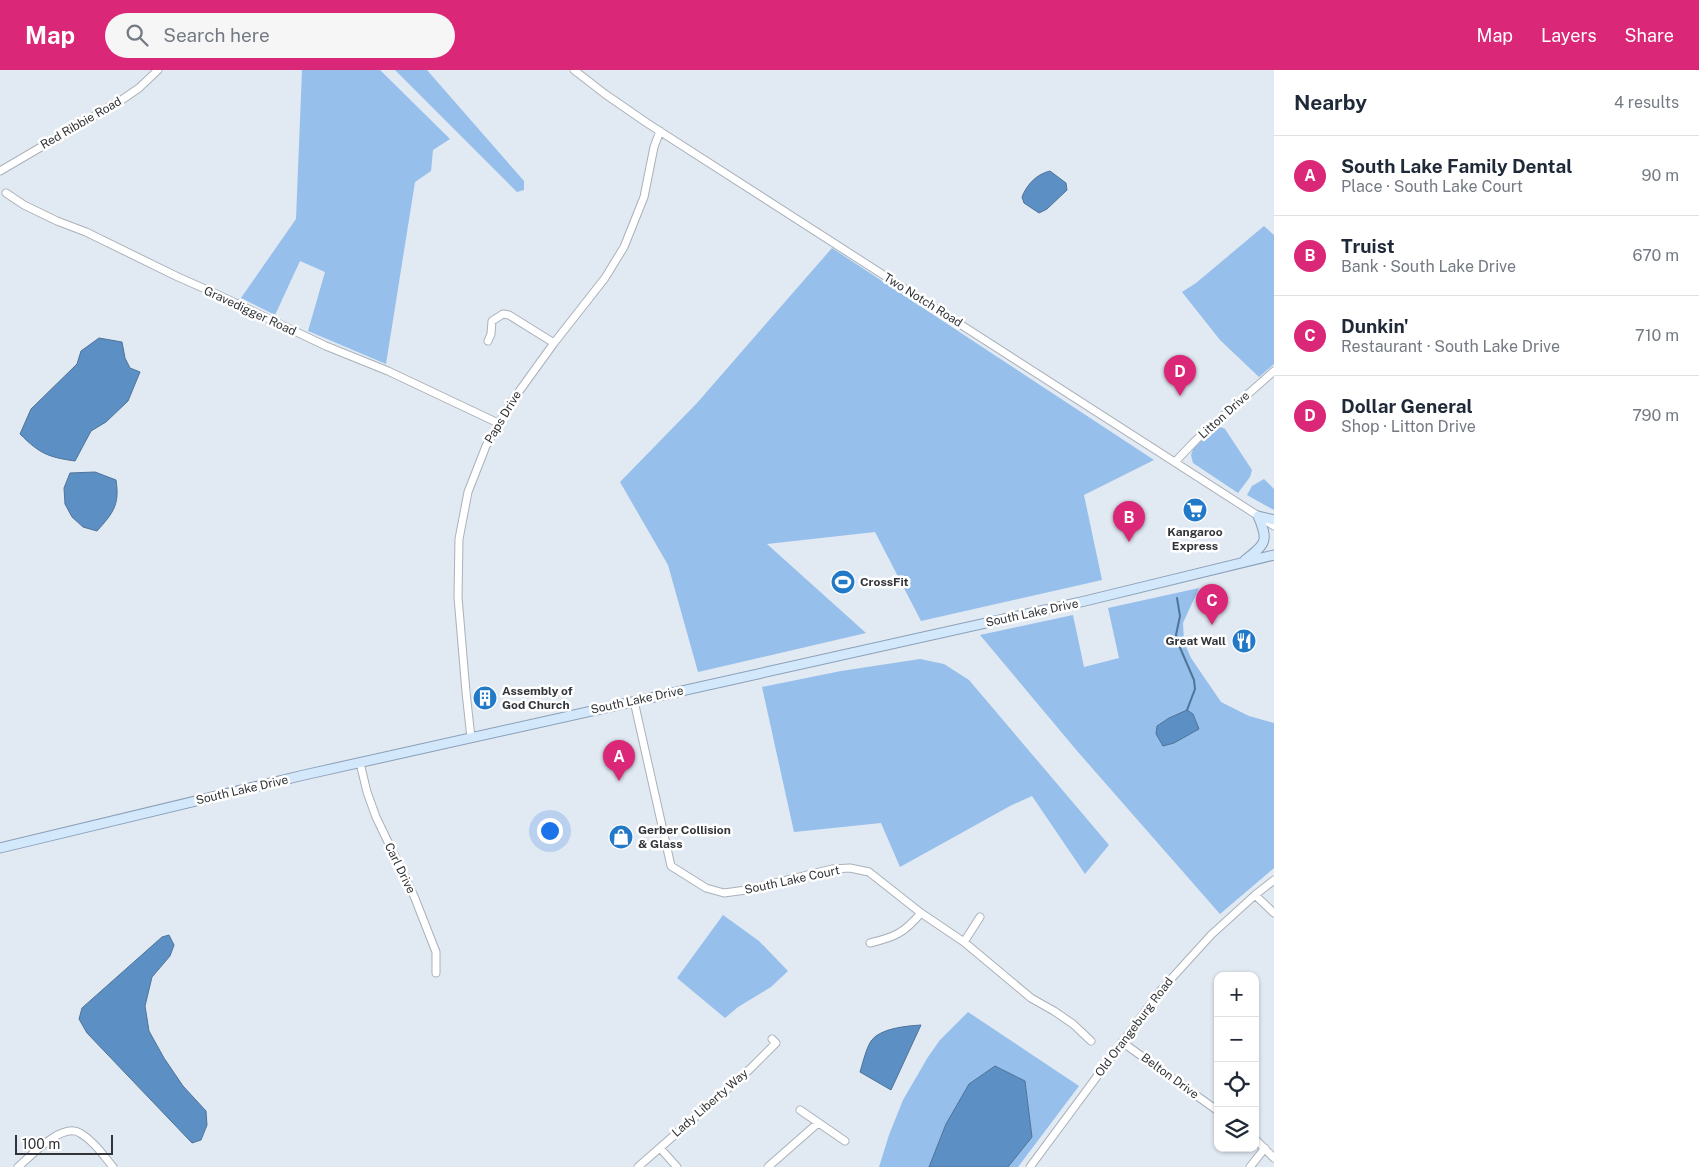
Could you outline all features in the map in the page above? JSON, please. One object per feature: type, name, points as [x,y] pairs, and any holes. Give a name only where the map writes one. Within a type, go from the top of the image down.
[{"type":"main road","points":[[1258,516],[1274,520]]},
{"type":"main road","points":[[1241,564],[1258,550],[1265,541],[1265,533],[1258,516]]},
{"type":"main road","name":"South Lake Drive","points":[[0,848],[171,806],[1085,601],[1274,555]]},
{"type":"street","name":"Red Ribbie Road","points":[[0,171],[123,99],[139,88],[158,70]]},
{"type":"street","name":"Two Notch Road","points":[[574,70],[605,94],[660,131],[1274,526]]},
{"type":"street","name":"Paps Drive","points":[[471,738],[458,597],[459,539],[468,492],[486,446],[510,404],[554,342],[604,278],[624,247],[644,197],[654,147],[660,131]]},
{"type":"street","name":"Gravedigger Road","points":[[6,193],[24,205],[57,221],[86,232],[326,346],[388,371],[498,423]]},
{"type":"street","points":[[488,341],[491,334],[492,321],[502,314],[509,315],[554,342]]},
{"type":"street","name":"Litton Drive","points":[[1175,462],[1196,440],[1274,371]]},
{"type":"street","name":"South Lake Court","points":[[634,701],[671,866],[706,888],[724,893],[746,890],[832,869],[850,868],[869,872],[921,913],[964,942],[1031,998],[1073,1024],[1091,1041]]},
{"type":"street","name":"Carl Drive","points":[[360,763],[366,792],[376,817],[414,896],[436,952],[436,973]]},
{"type":"street","name":"Old Orangeburg Road","points":[[1030,1167],[1161,990],[1204,943],[1255,895],[1274,880]]},
{"type":"street","points":[[1255,895],[1274,913]]},
{"type":"street","points":[[870,943],[894,937],[921,913]]},
{"type":"street","points":[[964,942],[980,917]]},
{"type":"street","name":"Lady Liberty Way","points":[[638,1167],[750,1068],[776,1043],[772,1039]]},
{"type":"street","name":"Belton Drive","points":[[1122,1042],[1214,1108]]},
{"type":"street","points":[[800,1110],[845,1141]]},
{"type":"street","points":[[768,1167],[818,1123]]},
{"type":"street","points":[[18,1167],[54,1137],[72,1130],[79,1132],[94,1144],[113,1167]]},
{"type":"street","points":[[1259,1143],[1274,1158]]},
{"type":"street","points":[[660,1148],[677,1167]]},
{"type":"street","points":[[1250,1167],[1265,1148]]},
{"type":"shaded area","points":[[302,70],[380,70],[450,139],[433,150],[431,171],[415,182],[386,364],[308,331],[325,272],[300,261],[275,315],[241,298],[296,219]]},
{"type":"shaded area","points":[[395,70],[427,70],[524,181],[524,190],[517,192]]},
{"type":"shaded area","points":[[1050,171],[1066,183],[1067,190],[1047,209],[1039,213],[1024,203],[1022,197],[1033,180],[1041,174]]},
{"type":"shaded area","points":[[1264,226],[1274,235],[1274,364],[1259,377],[1220,340],[1182,292],[1196,283]]},
{"type":"shaded area","points":[[832,248],[1154,460],[1084,495],[1102,580],[921,621],[875,532],[767,544],[866,633],[698,672],[668,565],[620,482],[697,403]]},
{"type":"shaded area","points":[[99,338],[122,342],[125,358],[130,368],[140,372],[128,401],[106,422],[91,431],[75,461],[58,458],[39,450],[20,434],[31,409],[77,364],[81,351]]},
{"type":"shaded area","points":[[1221,427],[1225,429],[1252,470],[1250,477],[1238,493],[1193,463],[1191,455],[1193,449],[1215,428]]},
{"type":"shaded area","points":[[95,472],[116,480],[117,489],[114,508],[97,531],[83,527],[72,517],[65,504],[64,488],[70,473]]},
{"type":"shaded area","points":[[1264,479],[1274,489],[1274,510],[1247,495],[1252,486]]},
{"type":"shaded area","points":[[1199,588],[1183,623],[1184,642],[1191,658],[1221,702],[1249,716],[1274,723],[1274,868],[1220,914],[1078,752],[980,635],[1073,615],[1084,667],[1119,658],[1108,608]]},
{"type":"shaded area","points":[[920,659],[944,664],[969,680],[1109,845],[1085,874],[1032,796],[1010,806],[900,867],[881,823],[794,832],[762,687],[841,671]]},
{"type":"shaded area","points":[[1187,710],[1193,714],[1199,729],[1174,743],[1163,746],[1156,734],[1157,726]]},
{"type":"shaded area","points":[[723,915],[759,941],[788,971],[771,987],[738,1007],[725,1018],[677,978]]},
{"type":"shaded area","points":[[169,935],[174,945],[170,956],[152,977],[145,1006],[149,1031],[164,1058],[183,1086],[206,1111],[207,1125],[201,1140],[192,1143],[87,1033],[79,1019],[82,1008],[162,937]]},
{"type":"shaded area","points":[[968,1012],[1079,1086],[1018,1167],[879,1167],[903,1100],[940,1040]]},
{"type":"shaded area","points":[[921,1025],[891,1090],[860,1072],[871,1041],[875,1037],[894,1028]]},
{"type":"shaded area","points":[[995,1066],[1025,1081],[1032,1137],[1008,1167],[929,1167],[946,1124],[969,1084]]},
{"type":"waterway","points":[[1177,598],[1180,616],[1176,635],[1194,680],[1195,689],[1187,710]]},
{"type":"place","name":"Dollar General","points":[[1180,396]]},
{"type":"place","name":"Kangaroo Express","points":[[1195,510]]},
{"type":"place","name":"Truist","points":[[1129,542]]},
{"type":"place","name":"CrossFit","points":[[843,582]]},
{"type":"place","name":"Dunkin'","points":[[1212,625]]},
{"type":"place","name":"Great Wall","points":[[1244,641]]},
{"type":"place","name":"Assembly of God Church","points":[[485,698]]},
{"type":"place","name":"South Lake Family Dental","points":[[619,781]]},
{"type":"place","name":"Gerber Collision & Glass","points":[[621,837]]}]
